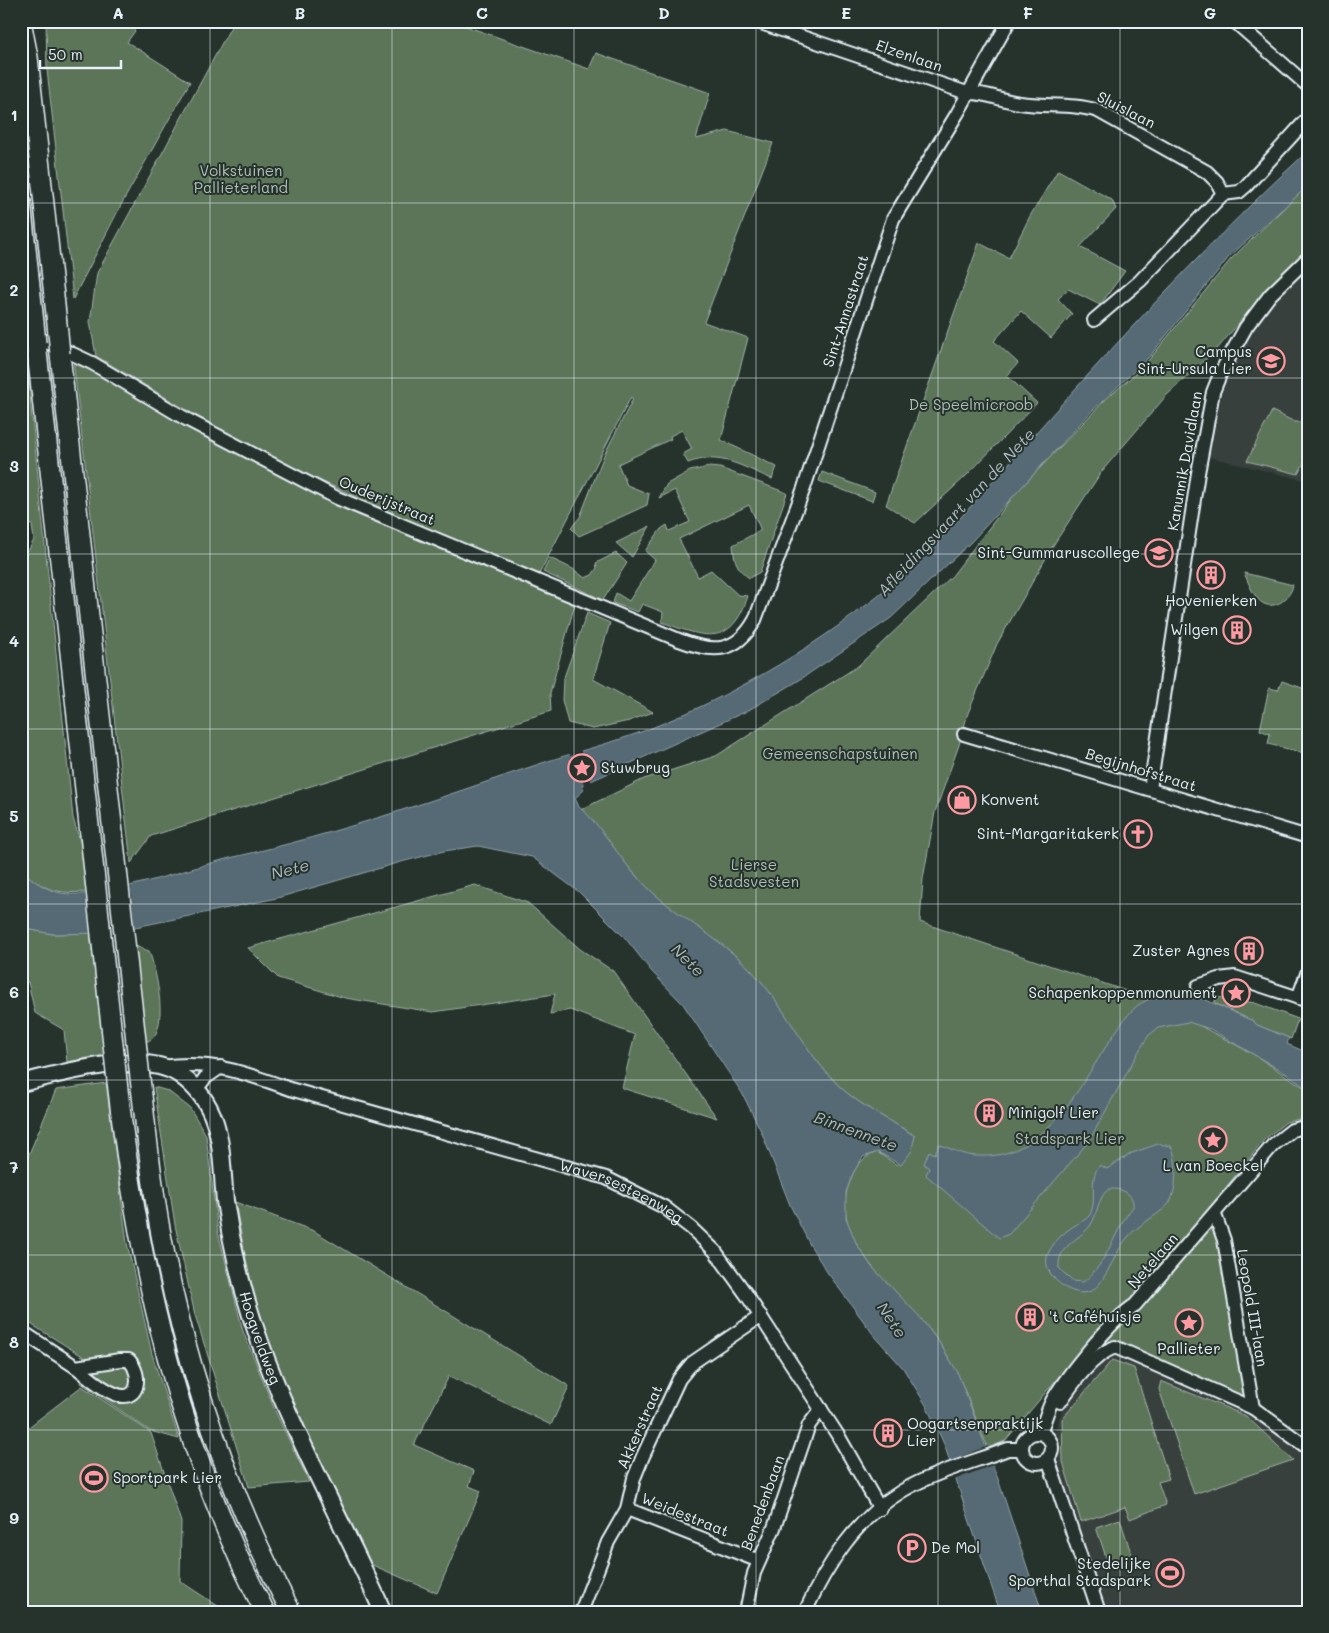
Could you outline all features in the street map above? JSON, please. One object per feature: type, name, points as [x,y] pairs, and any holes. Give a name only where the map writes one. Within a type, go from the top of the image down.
[{"type":"highway","points":[[22,21],[28,57],[140,1078],[160,1230],[184,1333],[229,1476],[290,1612]]},
{"type":"highway","points":[[21,202],[28,326],[36,343],[117,1081],[138,1233],[162,1342],[191,1438],[208,1484],[265,1612]]},
{"type":"main road","name":"Waversesteenweg","points":[[21,1082],[82,1069],[127,1064],[163,1067]]},
{"type":"main road","name":"Hoogveldweg","points":[[163,1067],[178,1074],[196,1090],[212,1112],[219,1130],[231,1239],[244,1296],[257,1338],[292,1420],[383,1612]]},
{"type":"street","name":"Elzenlaan","points":[[754,21],[967,93]]},
{"type":"street","name":"Sint-Annastraat","points":[[750,627],[804,488],[893,219],[957,114],[1008,21]]},
{"type":"street","points":[[1234,21],[1308,86]]},
{"type":"street","name":"Sluislaan","points":[[967,93],[981,92],[1022,104],[1083,107],[1098,111],[1207,172],[1217,182],[1223,194]]},
{"type":"street","points":[[1094,320],[1140,282],[1223,194],[1239,192],[1308,118]]},
{"type":"street","name":"Kanunnik Davidlaan","points":[[1150,789],[1197,481],[1213,392],[1246,327],[1270,295],[1308,258]]},
{"type":"street","name":"Ouderijstraat","points":[[28,326],[186,419],[337,498],[701,648],[718,649],[740,640],[750,627]]},
{"type":"street","name":"Begijnhofstraat","points":[[964,734],[1308,837]]},
{"type":"street","points":[[1198,986],[1219,979],[1235,977],[1303,999],[1308,971]]},
{"type":"street","name":"Waversesteenweg","points":[[163,1067],[192,1063],[221,1067],[597,1175],[631,1189],[664,1207],[697,1234],[714,1252],[761,1316],[821,1409],[880,1509]]},
{"type":"street","points":[[196,1090],[205,1078],[221,1067]]},
{"type":"street","name":"Netelaan","points":[[1043,1435],[1051,1403],[1063,1383],[1112,1325],[1124,1312],[1135,1305],[1215,1215],[1273,1145],[1292,1130],[1308,1126]]},
{"type":"street","name":"Leopold III-laan","points":[[1215,1215],[1224,1240],[1253,1408]]},
{"type":"street","name":"Akkerstraat","points":[[581,1612],[608,1542],[627,1509],[634,1478],[643,1456],[685,1369],[761,1316]]},
{"type":"street","points":[[21,1331],[76,1367]]},
{"type":"street","name":"Netelaan","points":[[1043,1435],[1067,1391],[1106,1351],[1115,1347],[1126,1350],[1253,1408]]},
{"type":"street","points":[[1253,1408],[1308,1448]]},
{"type":"street","name":"Benedenbaan","points":[[746,1612],[759,1561],[774,1528],[809,1425],[821,1409]]},
{"type":"street","points":[[1022,1448],[1029,1436],[1043,1435]]},
{"type":"street","name":"Netelaan","points":[[1043,1435],[1053,1448],[1048,1459]]},
{"type":"street","points":[[805,1612],[815,1591],[852,1532],[902,1492],[1008,1448],[1022,1448]]},
{"type":"street","points":[[1022,1448],[1026,1459],[1031,1462],[1042,1463],[1048,1459],[1099,1612]]},
{"type":"street","name":"Weidestraat","points":[[627,1509],[759,1561]]},
{"type":"shaded area","name":"Campus Sint-Ursula Lier","points":[[1302,273],[1308,277],[1308,481],[1209,457],[1224,384],[1246,338],[1274,300]]},
{"type":"shaded area","points":[[1111,1353],[1253,1408],[1308,1448],[1308,1612],[1106,1612],[1059,1469],[1055,1432],[1062,1409]]},
{"type":"green space","points":[[46,21],[122,21],[135,31],[127,42],[190,82],[121,205],[73,299],[47,70]]},
{"type":"green space","name":"Volkstuinen Pallieterland","points":[[234,21],[451,21],[589,69],[596,53],[710,93],[696,139],[727,131],[773,143],[704,322],[748,338],[721,440],[777,467],[772,479],[731,462],[721,460],[700,460],[688,463],[683,454],[692,449],[682,430],[670,436],[671,439],[618,464],[627,485],[649,494],[647,505],[579,536],[571,528],[580,517],[604,455],[633,399],[631,397],[537,578],[261,454],[96,356],[90,322],[97,273]]},
{"type":"green space","name":"De Speelmicroob","points":[[1058,170],[1112,200],[1116,209],[1080,247],[1125,271],[1100,305],[1068,289],[1058,299],[1072,314],[1051,338],[1021,311],[994,341],[1018,363],[1007,376],[1037,403],[966,476],[915,523],[886,505],[979,243],[1009,258],[1030,216]]},
{"type":"green space","name":"Stadspark Lier","points":[[1308,185],[1308,254],[1264,293],[1218,348],[1166,396],[1102,471],[1054,544],[997,644],[968,713],[959,745],[935,812],[923,879],[920,922],[1150,999],[1253,1054],[1308,1090],[1308,1117],[1286,1122],[1265,1139],[1214,1202],[1253,1408],[1087,1343],[1005,1441],[988,1448],[960,1379],[946,1353],[925,1325],[874,1269],[859,1249],[849,1228],[845,1206],[849,1184],[856,1168],[862,1160],[877,1152],[897,1165],[912,1134],[865,1106],[839,1086],[826,1073],[773,997],[749,968],[727,949],[656,896],[627,865],[582,809],[644,779],[716,756],[858,666],[952,576],[1015,494],[1106,399],[1143,367],[1231,259]]},
{"type":"green space","points":[[21,319],[26,336],[31,408],[73,818],[82,848],[86,892],[66,892],[51,889],[37,882],[21,870],[21,564],[34,540],[32,525],[21,522]]},
{"type":"green space","points":[[73,359],[236,452],[356,512],[575,604],[550,693],[551,711],[151,836],[131,863]]},
{"type":"green space","points":[[1272,411],[1295,422],[1308,422],[1308,455],[1298,474],[1247,461]]},
{"type":"green space","points":[[709,467],[720,468],[787,493],[760,572],[749,578],[736,563],[733,545],[761,530],[749,505],[679,539],[698,577],[711,570],[738,595],[748,596],[741,613],[733,625],[724,631],[714,634],[703,634],[690,632],[662,622],[663,612],[642,604],[638,612],[613,603],[616,593],[629,601],[655,560],[645,551],[661,529],[667,525],[669,531],[690,522],[675,490],[659,498],[667,484],[690,471]]},
{"type":"green space","points":[[822,472],[875,492],[872,501],[819,481]]},
{"type":"green space","points":[[650,526],[632,557],[616,543]]},
{"type":"green space","points":[[616,553],[627,563],[603,600],[543,572],[550,558],[573,569],[585,578],[592,575],[597,568],[596,563]]},
{"type":"green space","points":[[1244,573],[1293,585],[1288,596],[1278,604],[1267,605],[1262,603],[1255,595]]},
{"type":"green space","points":[[587,613],[610,623],[593,679],[653,712],[629,721],[593,729],[568,723],[562,700],[563,680]]},
{"type":"green space","points":[[1282,681],[1308,690],[1308,754],[1268,744],[1270,734],[1260,730],[1269,688],[1278,690]]},
{"type":"green space","points":[[475,885],[528,903],[580,949],[613,971],[717,1118],[622,1088],[635,1035],[570,1010],[550,1014],[555,994],[433,1012],[345,998],[278,978],[248,948]]},
{"type":"green space","points":[[21,928],[53,934],[90,933],[105,1055],[67,1062],[64,1030],[35,1013],[28,982],[21,983]]},
{"type":"green space","points":[[135,946],[149,951],[160,1001],[158,1028],[153,1037],[145,1042]]},
{"type":"green space","points":[[1217,997],[1255,1003],[1298,1019],[1291,1039],[1257,1025],[1253,1021],[1214,1003]]},
{"type":"green space","points":[[106,1083],[127,1243],[152,1354],[179,1439],[150,1431],[81,1383],[84,1357],[21,1318],[21,1173],[56,1090]]},
{"type":"green space","points":[[154,1087],[168,1091],[190,1108],[206,1135],[218,1232],[243,1331],[276,1413],[309,1482],[249,1487],[195,1315],[175,1225]]},
{"type":"green space","points":[[235,1202],[314,1231],[569,1386],[551,1425],[449,1376],[414,1445],[474,1471],[469,1486],[481,1491],[437,1593],[370,1564],[306,1436],[273,1357],[255,1300]]},
{"type":"green space","points":[[1112,1360],[1134,1368],[1169,1479],[1158,1482],[1166,1505],[1130,1519],[1125,1507],[1081,1522],[1063,1462],[1062,1419]]},
{"type":"green space","points":[[1161,1381],[1246,1416],[1293,1460],[1194,1494],[1159,1389]]},
{"type":"green space","name":"Sportpark Lier","points":[[82,1386],[151,1433],[181,1522],[180,1581],[227,1612],[21,1612],[21,1433]]},
{"type":"green space","points":[[1120,1519],[1134,1562],[1110,1569],[1096,1527]]},
{"type":"water","points":[[1308,151],[1308,186],[1229,257],[1150,356],[1092,411],[971,542],[891,618],[798,681],[747,711],[582,785],[584,790],[575,798],[579,807],[603,832],[640,880],[666,903],[723,945],[749,968],[773,996],[815,1058],[839,1086],[866,1106],[915,1136],[911,1152],[901,1165],[878,1152],[863,1157],[853,1173],[846,1192],[846,1218],[857,1245],[872,1267],[919,1316],[957,1371],[998,1479],[1042,1612],[1000,1612],[944,1444],[926,1405],[903,1368],[873,1334],[827,1272],[810,1245],[790,1205],[761,1131],[742,1093],[683,1004],[652,972],[626,939],[579,892],[532,857],[478,846],[444,851],[401,862],[277,898],[106,933],[53,934],[21,928],[21,870],[40,884],[61,893],[99,892],[146,882],[311,838],[622,739],[680,716],[768,671],[851,617],[901,577],[923,556],[1143,315],[1240,215]]},
{"type":"water","points":[[1180,994],[1204,999],[1253,1021],[1257,1025],[1289,1038],[1287,1044],[1308,1053],[1308,1089],[1287,1074],[1210,1029],[1188,1022],[1158,1028],[1149,1035],[1139,1051],[1089,1141],[1009,1234],[999,1238],[926,1175],[929,1168],[924,1164],[929,1151],[935,1154],[939,1144],[968,1155],[993,1156],[1015,1150],[1035,1138],[1068,1105],[1117,1030],[1137,1006],[1152,998]]},
{"type":"water","points":[[1158,1144],[1171,1146],[1175,1158],[1176,1174],[1170,1202],[1127,1238],[1101,1282],[1096,1287],[1084,1293],[1067,1289],[1053,1277],[1048,1269],[1048,1254],[1062,1235],[1089,1216],[1093,1204],[1094,1177],[1100,1165],[1107,1169],[1132,1153]],"holes":[[[1113,1189],[1126,1192],[1132,1198],[1133,1207],[1092,1275],[1083,1282],[1072,1281],[1059,1268],[1061,1254],[1069,1244],[1090,1226],[1105,1192]]]},
{"type":"pier","name":"Stuwbrug","points":[[580,748],[583,760],[587,761],[584,763],[587,770],[591,770],[588,773],[591,781],[595,783],[585,786],[585,792],[582,776],[578,775],[580,773],[578,766],[574,765],[576,763],[573,755],[570,756],[569,752]]},
{"type":"pier","points":[[130,882],[135,931],[90,936],[85,890]]},
{"type":"pier","points":[[988,1446],[995,1464],[954,1480],[947,1462]]},
{"type":"place","name":"Campus Sint-Ursula Lier","points":[[1271,361]]},
{"type":"place","name":"Sint-Gummaruscollege","points":[[1159,553]]},
{"type":"place","name":"Hovenierken","points":[[1211,575]]},
{"type":"place","name":"Wilgen","points":[[1237,630]]},
{"type":"place","name":"Stuwbrug","points":[[582,768]]},
{"type":"place","name":"Konvent","points":[[962,800]]},
{"type":"place","name":"Sint-Margaritakerk","points":[[1138,834]]},
{"type":"place","name":"Zuster Agnes","points":[[1249,951]]},
{"type":"place","name":"Schapenkoppenmonument","points":[[1236,993]]},
{"type":"place","name":"Minigolf Lier","points":[[989,1113]]},
{"type":"place","name":"L van Boeckel","points":[[1213,1140]]},
{"type":"place","name":"'t Caféhuisje","points":[[1030,1317]]},
{"type":"place","name":"Pallieter","points":[[1189,1323]]},
{"type":"place","name":"Oogartsenpraktijk Lier","points":[[888,1433]]},
{"type":"place","name":"Sportpark Lier","points":[[94,1478]]},
{"type":"place","name":"De Mol","points":[[912,1548]]},
{"type":"place","name":"Stedelijke Sporthal Stadspark","points":[[1170,1573]]},
{"type":"water label","name":"Afleidingsvaart van de Nete","points":[[956,512]]},
{"type":"water label","name":"Nete","points":[[290,869]]},
{"type":"water label","name":"Nete","points":[[688,960]]},
{"type":"water label","name":"Binnennete","points":[[856,1131]]},
{"type":"water label","name":"Nete","points":[[892,1320]]},
{"type":"park label","name":"Gemeenschapstuinen","points":[[840,754]]},
{"type":"park label","name":"Lierse Stadsvesten","points":[[754,874]]}]
